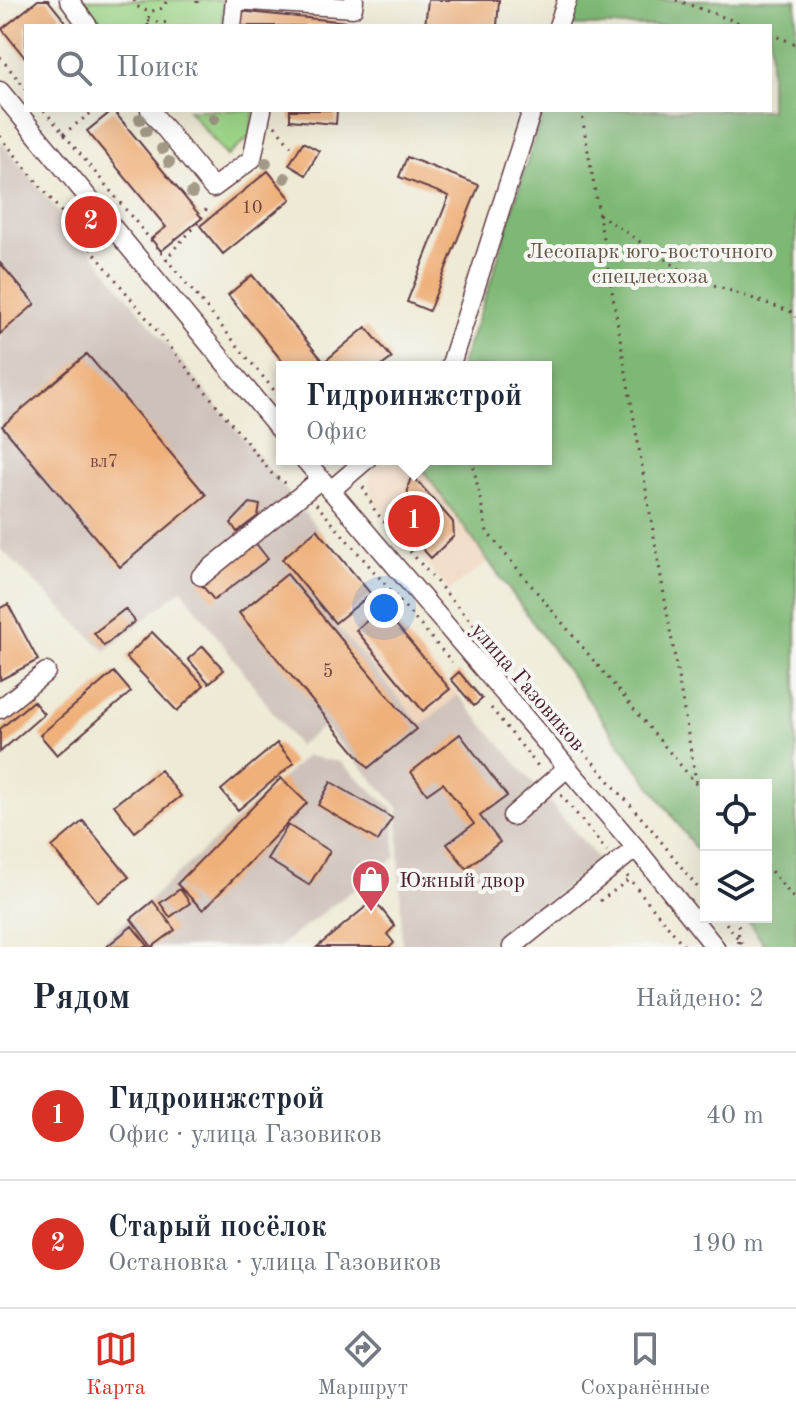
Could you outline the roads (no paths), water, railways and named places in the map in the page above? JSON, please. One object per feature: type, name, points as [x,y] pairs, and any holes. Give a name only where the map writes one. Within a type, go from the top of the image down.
[{"type":"street","points":[[69,0],[87,24]]},
{"type":"street","points":[[232,24],[235,0],[360,5]]},
{"type":"street","points":[[559,24],[567,0]]},
{"type":"street","points":[[0,91],[276,425]]},
{"type":"street","points":[[152,112],[213,188],[252,159],[266,115]]},
{"type":"street","points":[[452,361],[531,112]]},
{"type":"street","name":"улица Газовиков","points":[[309,465],[636,848],[715,947]]},
{"type":"street","points":[[201,576],[302,494],[326,485],[358,465]]},
{"type":"street","points":[[0,709],[46,672]]},
{"type":"street","points":[[512,816],[567,768]]},
{"type":"street","points":[[512,947],[636,848]]},
{"type":"place","name":"Старый посёлок","points":[[91,222]]},
{"type":"place","name":"Гидроинжстрой","points":[[414,521]]},
{"type":"place","name":"Южный двор","points":[[371,913]]},
{"type":"park label","name":"Лесопарк юго-восточного спецлесхоза","points":[[650,262]]}]
